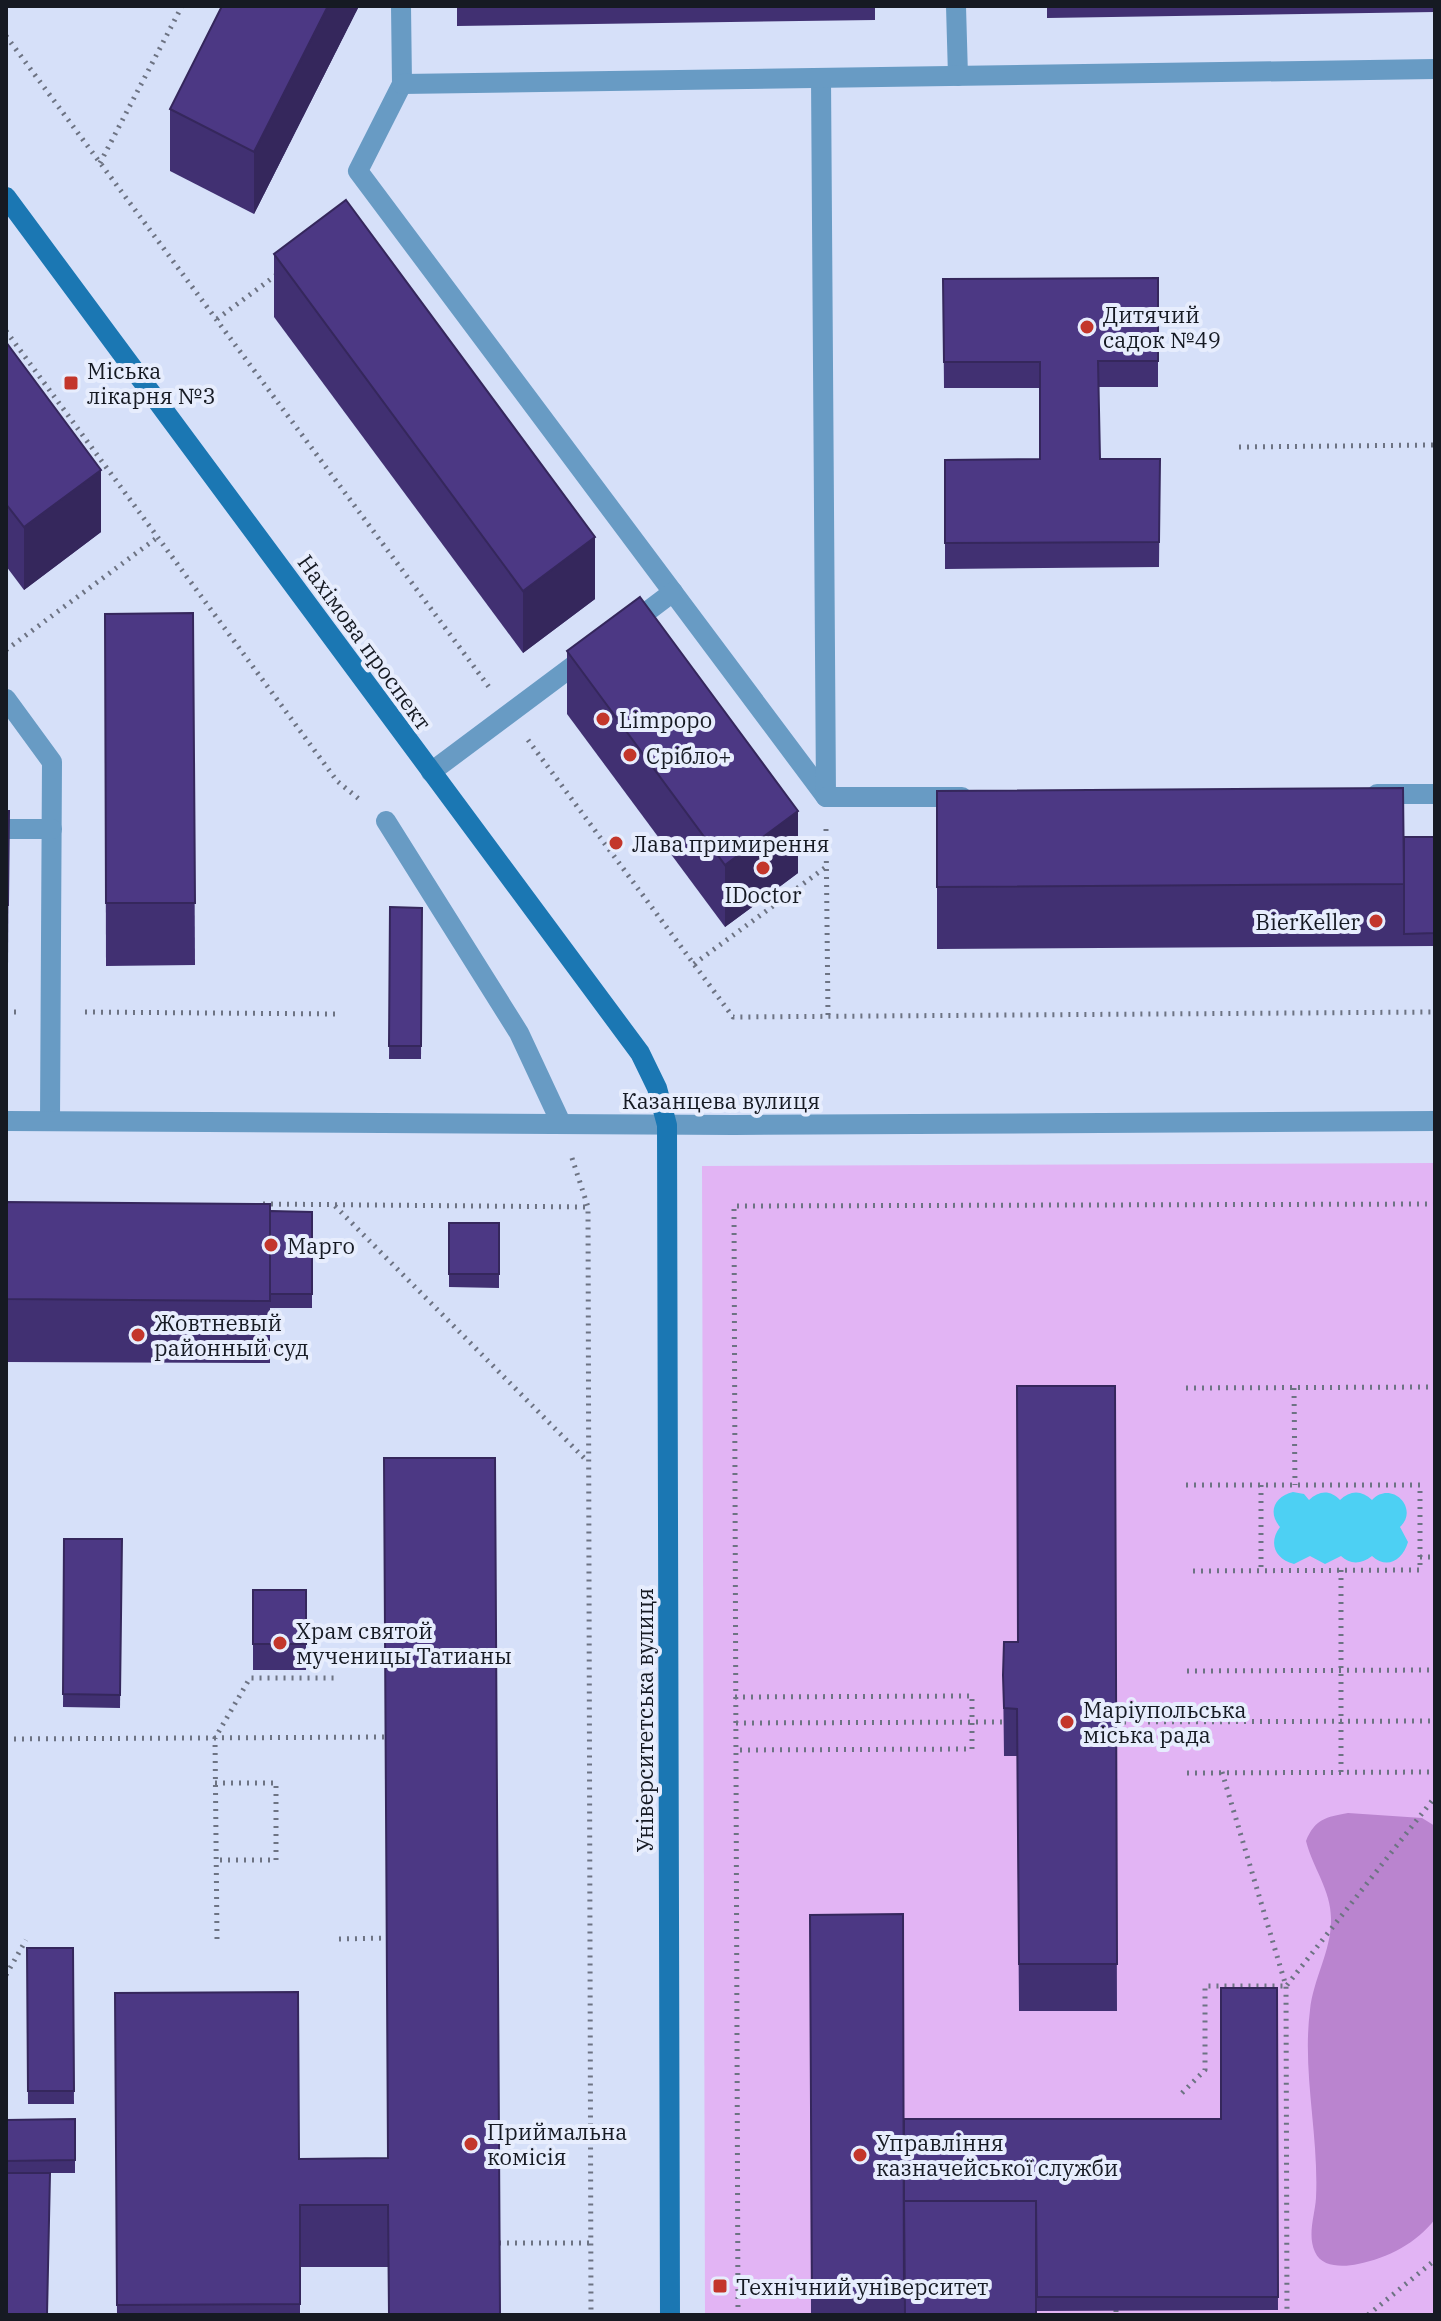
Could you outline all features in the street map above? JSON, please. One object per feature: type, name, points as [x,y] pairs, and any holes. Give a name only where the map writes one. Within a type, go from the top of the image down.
[{"type":"main road","name":"Нахімова проспект","points":[[6,197],[640,1053],[657,1088],[667,1125]]},
{"type":"main road","name":"Університетська вулиця","points":[[667,1125],[670,2315]]},
{"type":"street","points":[[401,6],[402,84],[358,171],[826,797]]},
{"type":"street","points":[[956,6],[958,76]]},
{"type":"street","points":[[402,84],[1435,69]]},
{"type":"street","points":[[821,78],[826,797]]},
{"type":"street","points":[[431,772],[673,592]]},
{"type":"street","points":[[6,699],[52,762],[50,1121]]},
{"type":"street","points":[[1357,794],[1435,794]]},
{"type":"street","points":[[826,797],[982,796]]},
{"type":"street","points":[[386,821],[519,1033],[561,1123]]},
{"type":"street","points":[[6,829],[52,829]]},
{"type":"street","name":"Казанцева вулиця","points":[[6,1121],[667,1125],[1435,1121]]},
{"type":"path","points":[[100,163],[182,6]]},
{"type":"path","points":[[6,36],[733,1017],[1435,1012]]},
{"type":"path","points":[[217,319],[291,263]]},
{"type":"path","points":[[6,331],[337,781],[386,821]]},
{"type":"path","points":[[1239,447],[1435,445]]},
{"type":"path","points":[[6,650],[158,537]]},
{"type":"path","points":[[826,797],[828,1016]]},
{"type":"path","points":[[694,964],[826,866]]},
{"type":"path","points":[[6,1012],[336,1014]]},
{"type":"path","points":[[561,1123],[588,1207],[591,2315]]},
{"type":"path","points":[[256,1204],[588,1207]]},
{"type":"path","points":[[738,2315],[734,1206],[1435,1204]]},
{"type":"path","points":[[334,1205],[588,1462]]},
{"type":"path","points":[[1186,1388],[1435,1387]]},
{"type":"path","points":[[1294,1388],[1295,1485]]},
{"type":"path","points":[[1186,1485],[1420,1485],[1420,1570],[1187,1571]]},
{"type":"path","points":[[1261,1485],[1261,1570]]},
{"type":"path","points":[[1420,1557],[1435,1557]]},
{"type":"path","points":[[1341,1570],[1341,1772]]},
{"type":"path","points":[[1187,1671],[1435,1670]]},
{"type":"path","points":[[217,1939],[215,1738],[250,1678],[337,1678]]},
{"type":"path","points":[[735,1697],[972,1696],[972,1749],[735,1750]]},
{"type":"path","points":[[1116,1722],[1435,1721]]},
{"type":"path","points":[[736,1723],[1003,1722]]},
{"type":"path","points":[[6,1739],[386,1737]]},
{"type":"path","points":[[1222,1772],[1286,1986],[1287,2315]]},
{"type":"path","points":[[1187,1773],[1435,1772]]},
{"type":"path","points":[[215,1783],[276,1783],[276,1860],[216,1860]]},
{"type":"path","points":[[1286,1986],[1435,1797]]},
{"type":"path","points":[[339,1939],[387,1938]]},
{"type":"path","points":[[6,1975],[26,1940]]},
{"type":"path","points":[[1182,2093],[1205,2070],[1205,1986],[1286,1986]]},
{"type":"path","points":[[499,2243],[591,2243]]},
{"type":"path","points":[[1368,2315],[1435,2260]]},
{"type":"shaded area","points":[[1435,1163],[1435,2315],[705,2315],[702,1166]]},
{"type":"shaded area","points":[[1348,1813],[1422,1818],[1435,1826],[1435,2219],[1411,2242],[1391,2253],[1340,2266],[1328,2264],[1318,2257],[1312,2239],[1316,2174],[1308,2033],[1312,1999],[1331,1921],[1325,1890],[1306,1841],[1322,1820]]},
{"type":"water","points":[[1293,1492],[1304,1494],[1309,1500],[1325,1492],[1340,1500],[1356,1492],[1372,1500],[1387,1493],[1394,1495],[1401,1499],[1407,1512],[1400,1527],[1408,1542],[1406,1548],[1398,1558],[1389,1562],[1372,1556],[1364,1561],[1348,1561],[1341,1556],[1325,1564],[1310,1556],[1294,1564],[1287,1562],[1275,1550],[1274,1539],[1280,1527],[1274,1510],[1282,1497]]},
{"type":"building","points":[[222,6],[328,6],[254,152],[170,109]]},
{"type":"building","points":[[346,200],[595,537],[523,591],[274,254]]},
{"type":"building","points":[[1158,278],[1158,361],[1098,361],[1100,459],[1160,459],[1159,542],[945,543],[945,460],[1040,459],[1040,362],[944,362],[943,279]]},
{"type":"building","points":[[6,342],[101,470],[24,527],[6,504]]},
{"type":"building","points":[[640,597],[798,811],[725,865],[567,651]]},
{"type":"building","points":[[193,613],[195,903],[106,903],[105,614]]},
{"type":"building","points":[[1403,788],[1404,884],[937,887],[937,791]]},
{"type":"building","points":[[6,811],[9,811],[8,905],[6,905]]},
{"type":"building","points":[[1404,837],[1435,837],[1435,933],[1404,934]]},
{"type":"building","points":[[390,907],[422,908],[421,1046],[389,1046]]},
{"type":"building","points":[[6,1202],[270,1204],[270,1301],[6,1299]]},
{"type":"building","points":[[270,1211],[312,1212],[312,1294],[270,1294]]},
{"type":"building","points":[[449,1223],[499,1223],[499,1274],[449,1274]]},
{"type":"building","points":[[1017,1386],[1115,1386],[1117,1964],[1019,1964],[1017,1709],[1004,1708],[1003,1675],[1004,1642],[1018,1642]]},
{"type":"building","points":[[384,1458],[495,1458],[500,2315],[389,2315],[388,2205],[300,2205],[300,2304],[117,2305],[115,1993],[298,1992],[299,2159],[388,2158]]},
{"type":"building","points":[[64,1539],[122,1539],[120,1695],[63,1694]]},
{"type":"building","points":[[253,1590],[306,1590],[306,1644],[253,1644]]},
{"type":"building","points":[[903,1914],[904,2298],[812,2297],[810,1915]]},
{"type":"building","points":[[27,1948],[73,1948],[74,2091],[28,2091]]},
{"type":"building","points":[[1221,1988],[1277,1988],[1278,2297],[1037,2297],[1036,2201],[904,2201],[904,2119],[1221,2119]]},
{"type":"building","points":[[75,2119],[75,2160],[6,2161],[7,2120]]},
{"type":"building","points":[[6,2173],[50,2173],[47,2315],[6,2315]]},
{"type":"building","points":[[904,2201],[1036,2201],[1036,2315],[905,2315]]},
{"type":"place","name":"Дитячий садок №49","points":[[1087,327]]},
{"type":"place","name":"Міська лікарня №3","points":[[71,383]]},
{"type":"place","name":"Limpopo","points":[[603,719]]},
{"type":"place","name":"Срібло+","points":[[630,755]]},
{"type":"place","name":"Лава примирення","points":[[616,843]]},
{"type":"place","name":"IDoctor","points":[[763,868]]},
{"type":"place","name":"BierKeller","points":[[1376,921]]},
{"type":"place","name":"Марго","points":[[271,1245]]},
{"type":"place","name":"Жовтневый районный суд","points":[[138,1335]]},
{"type":"place","name":"Храм святой мученицы Татианы","points":[[280,1643]]},
{"type":"place","name":"Маріупольська міська рада","points":[[1067,1722]]},
{"type":"place","name":"Приймальна комісія","points":[[471,2144]]},
{"type":"place","name":"Управління казначейської служби","points":[[860,2155]]},
{"type":"place","name":"Технічний університет","points":[[720,2286]]}]
